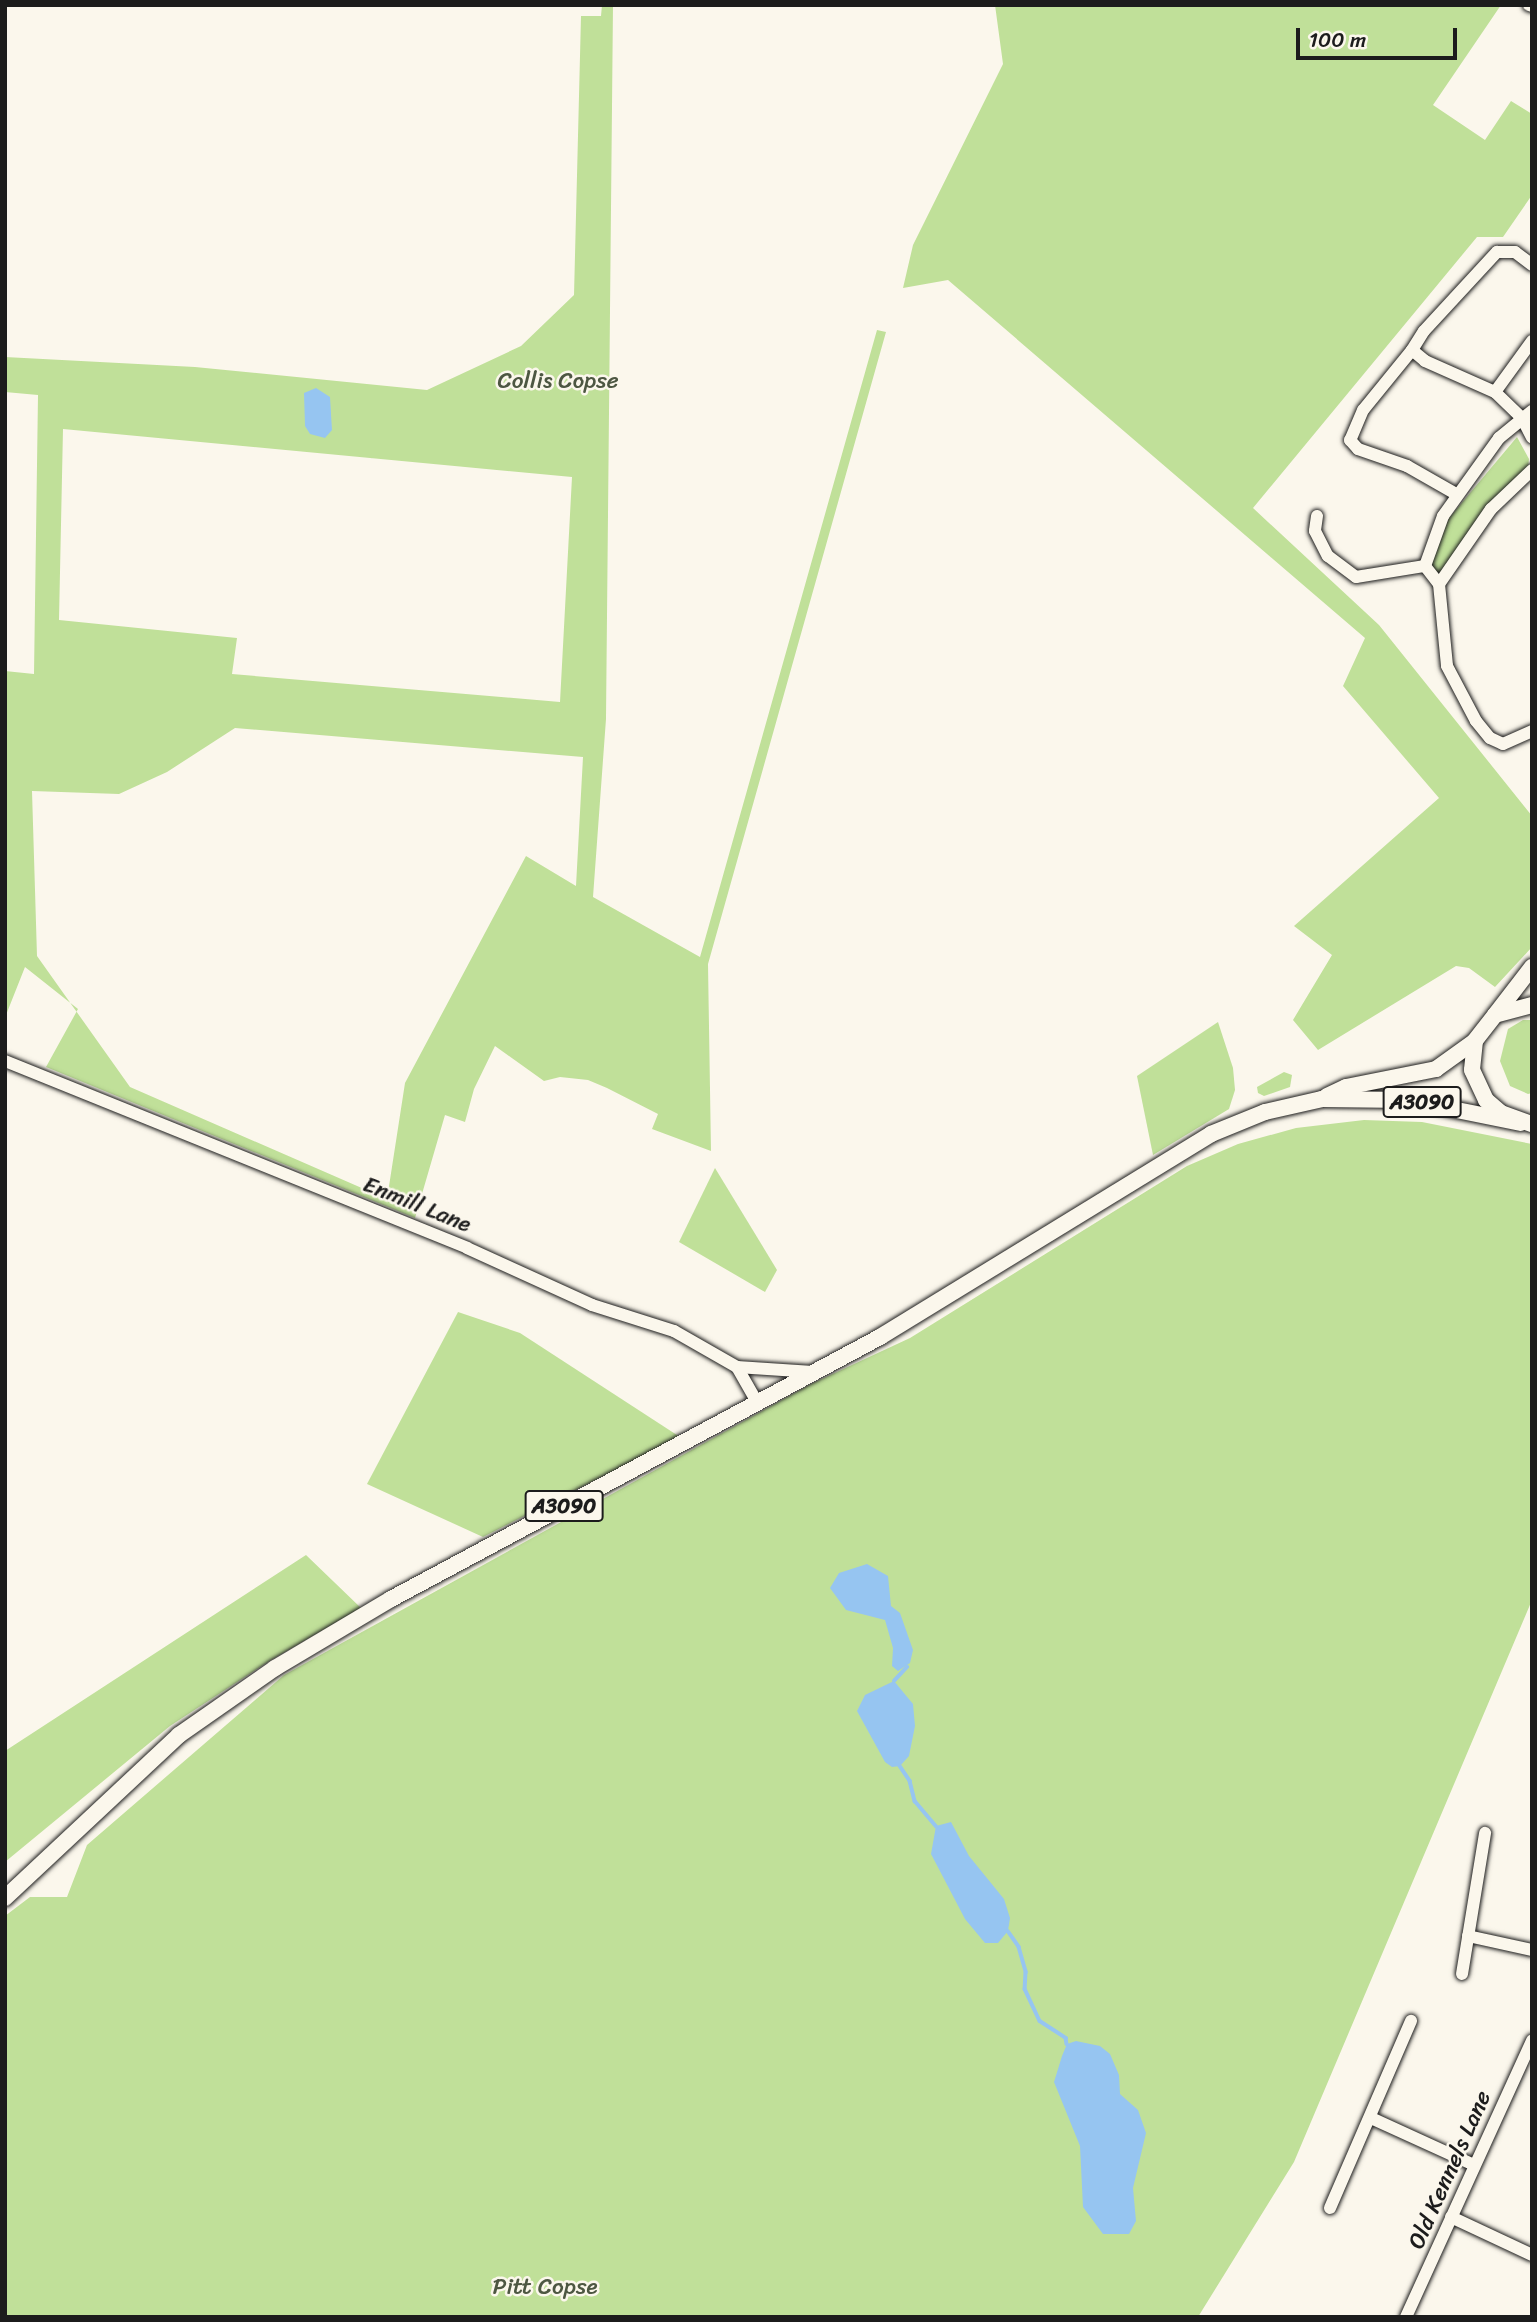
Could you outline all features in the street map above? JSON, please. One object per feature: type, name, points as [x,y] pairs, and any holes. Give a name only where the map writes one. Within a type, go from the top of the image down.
[{"type":"main road","points":[[1526,1123],[1486,1100],[1475,1083],[1475,1041],[1532,967]]},
{"type":"main road","points":[[1494,1015],[1532,1005]]},
{"type":"main road","name":"A3090","points":[[1322,1099],[1346,1087],[1436,1069],[1475,1041]]},
{"type":"main road","name":"A3090","points":[[5,1898],[179,1735],[275,1668],[391,1599],[880,1337],[1211,1135],[1265,1112],[1322,1099],[1407,1100],[1526,1123]]},
{"type":"street","points":[[1456,494],[1407,466],[1358,449],[1350,440],[1363,410],[1412,350],[1424,331],[1497,252],[1515,252],[1532,265]]},
{"type":"street","points":[[1495,392],[1532,341]]},
{"type":"street","points":[[1412,350],[1425,361],[1495,392],[1527,414],[1532,438]]},
{"type":"street","points":[[1425,566],[1456,494],[1499,438],[1527,414]]},
{"type":"street","points":[[1440,584],[1491,509],[1532,470]]},
{"type":"street","points":[[1317,516],[1315,531],[1328,556],[1356,578],[1425,566]]},
{"type":"street","points":[[1425,566],[1440,584],[1447,666],[1476,721],[1490,738],[1503,744],[1532,731]]},
{"type":"street","name":"Enmill Lane","points":[[5,1061],[467,1248],[592,1305],[674,1331],[737,1367],[813,1372]]},
{"type":"street","points":[[737,1367],[757,1402]]},
{"type":"street","points":[[1462,1975],[1485,1833]]},
{"type":"street","points":[[1468,1936],[1532,1950]]},
{"type":"street","points":[[1330,2208],[1348,2172],[1411,2021]]},
{"type":"street","name":"Old Kennels Lane","points":[[1406,2317],[1532,2039]]},
{"type":"street","points":[[1371,2118],[1474,2165]]},
{"type":"street","points":[[1451,2217],[1532,2255]]},
{"type":"green space","name":"Collis Copse","points":[[602,5],[613,5],[606,719],[593,897],[700,957],[877,330],[886,332],[708,964],[711,1151],[652,1129],[658,1114],[607,1088],[588,1080],[560,1077],[544,1081],[495,1046],[474,1089],[465,1122],[445,1115],[415,1218],[46,1067],[77,1012],[130,1087],[387,1199],[405,1083],[526,856],[576,886],[583,757],[235,728],[167,772],[119,794],[32,791],[37,956],[70,1003],[25,967],[6,1015],[5,671],[34,674],[38,395],[5,392],[5,357],[195,367],[427,390],[521,346],[574,295],[581,16],[601,16]],"holes":[[[63,429],[572,477],[560,702],[232,674],[237,638],[59,620]]]},
{"type":"green space","points":[[995,5],[1501,5],[1433,105],[1485,140],[1511,101],[1532,114],[1532,195],[1503,237],[1477,237],[1253,508],[1379,625],[1532,816],[1532,947],[1495,987],[1469,968],[1456,966],[1318,1050],[1293,1020],[1332,955],[1294,926],[1439,798],[1343,686],[1365,638],[948,280],[903,288],[913,245],[1003,64]]},
{"type":"green space","points":[[1517,437],[1529,459],[1528,467],[1487,505],[1440,574],[1429,566],[1449,518]]},
{"type":"green space","points":[[1523,1020],[1532,1020],[1532,1093],[1528,1094],[1510,1086],[1500,1061],[1508,1029]]},
{"type":"green space","points":[[1218,1022],[1233,1068],[1235,1090],[1229,1109],[1153,1155],[1137,1076]]},
{"type":"green space","points":[[1284,1072],[1292,1075],[1290,1087],[1264,1096],[1258,1093],[1257,1087]]},
{"type":"green space","name":"Pitt Copse","points":[[1364,1120],[1422,1122],[1532,1144],[1532,1600],[1294,2162],[1198,2317],[5,2317],[5,1916],[30,1897],[67,1897],[87,1845],[284,1675],[811,1384],[910,1338],[1187,1166],[1238,1144],[1296,1128]]},
{"type":"green space","points":[[715,1168],[777,1270],[765,1292],[679,1242]]},
{"type":"green space","points":[[458,1312],[520,1333],[680,1437],[483,1537],[367,1484]]},
{"type":"green space","points":[[306,1555],[361,1608],[271,1660],[170,1726],[5,1862],[5,1751]]},
{"type":"water","points":[[316,388],[330,397],[332,430],[325,438],[310,434],[305,426],[304,393]]},
{"type":"water","points":[[867,1564],[888,1576],[891,1606],[900,1613],[913,1650],[910,1663],[898,1671],[892,1666],[893,1648],[885,1620],[846,1610],[830,1588],[839,1573]]},
{"type":"water","points":[[894,1681],[913,1704],[915,1726],[909,1756],[900,1766],[892,1767],[885,1762],[857,1711],[865,1695]]},
{"type":"water","points":[[951,1822],[969,1856],[1004,1899],[1010,1918],[1008,1931],[998,1943],[985,1943],[965,1919],[931,1854],[936,1826]]},
{"type":"water","points":[[1076,2041],[1100,2046],[1110,2054],[1119,2075],[1120,2094],[1138,2110],[1146,2133],[1133,2188],[1136,2221],[1129,2234],[1103,2234],[1083,2207],[1080,2146],[1054,2082],[1067,2044]]},
{"type":"waterway","points":[[894,1681],[907,1667]]},
{"type":"waterway","points":[[900,1766],[910,1781],[915,1801],[936,1826]]},
{"type":"waterway","points":[[1008,1931],[1019,1947],[1026,1972],[1025,1989],[1040,2021],[1066,2038],[1067,2044]]}]
